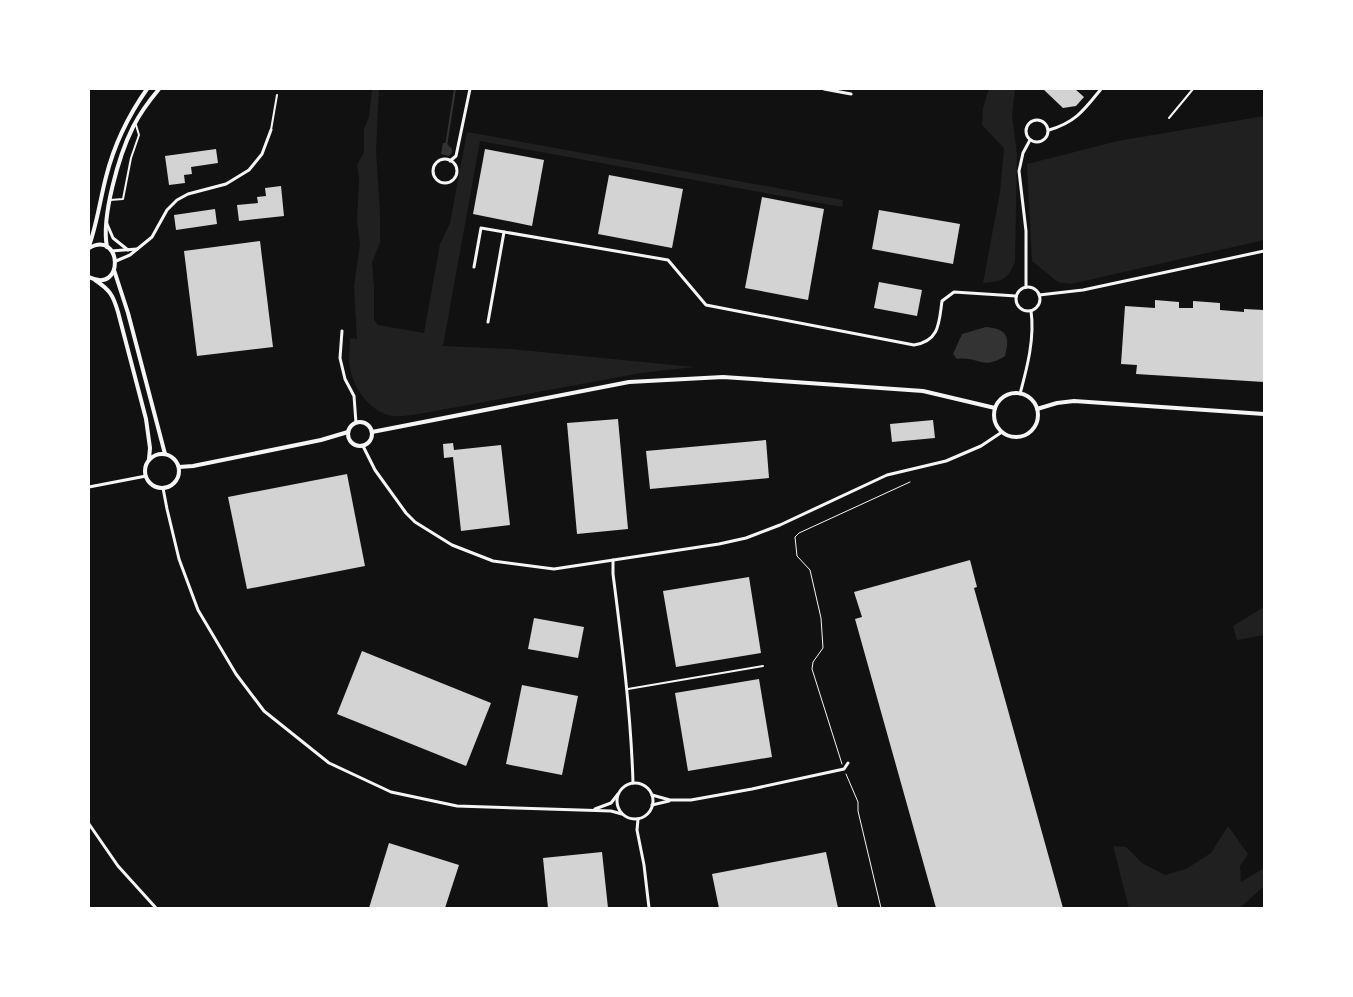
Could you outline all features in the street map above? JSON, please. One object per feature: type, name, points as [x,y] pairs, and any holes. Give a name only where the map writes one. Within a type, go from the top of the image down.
[{"type":"street","points":[[95,280],[106,278],[114,270],[116,262],[107,247],[97,245],[89,247],[106,175],[128,119],[147,89]]},
{"type":"street","points":[[107,247],[106,222],[119,165],[135,123],[159,89]]},
{"type":"street","points":[[450,161],[456,167],[455,176],[449,182],[440,182],[434,176],[434,168],[440,160],[450,161],[456,156],[470,89]]},
{"type":"street","points":[[824,89],[852,94]]},
{"type":"street","points":[[1048,130],[1062,126],[1080,116],[1101,89]]},
{"type":"street","points":[[1036,120],[1043,122],[1047,126],[1047,136],[1042,141],[1035,142],[1030,140],[1026,130],[1036,120]]},
{"type":"street","points":[[116,262],[130,255],[152,237],[167,210],[177,200],[188,194],[226,184],[249,170],[262,154],[271,130]]},
{"type":"street","points":[[1026,287],[1026,231],[1019,171],[1022,152],[1030,140]]},
{"type":"street","points":[[106,222],[113,238],[128,250]]},
{"type":"street","points":[[474,267],[481,228],[668,260],[706,305],[914,345],[924,344],[931,339],[937,329],[942,301],[954,292],[1016,296]]},
{"type":"street","points":[[488,322],[504,232]]},
{"type":"street","points":[[111,251],[138,249]]},
{"type":"street","points":[[1039,295],[1083,290],[1264,251]]},
{"type":"street","points":[[114,270],[128,314],[165,454]]},
{"type":"street","points":[[89,277],[107,288],[113,296],[146,419],[150,459]]},
{"type":"street","points":[[1026,287],[1035,290],[1039,295],[1037,306],[1031,311],[1024,310],[1018,306],[1016,296],[1020,290],[1026,287]]},
{"type":"street","points":[[1020,394],[1031,343],[1031,311]]},
{"type":"street","points":[[342,332],[340,358],[345,380],[354,396],[356,423]]},
{"type":"street","points":[[372,432],[628,382],[723,377],[923,390],[995,408]]},
{"type":"street","points":[[1020,394],[1030,399],[1037,408],[1038,416],[1032,430],[1026,434],[1014,437],[1002,432],[995,421],[995,408],[998,402],[1008,395],[1020,394]]},
{"type":"street","points":[[1037,408],[1057,402],[1074,401],[1264,414]]},
{"type":"street","points":[[360,422],[368,425],[372,432],[369,442],[363,446],[357,446],[351,442],[348,432],[350,426],[356,423],[360,422]]},
{"type":"street","points":[[179,467],[193,466],[321,440],[348,432]]},
{"type":"street","points":[[363,446],[375,470],[406,513],[452,546],[493,561],[554,569],[720,544],[748,537],[811,512],[887,475],[946,461],[981,446],[1002,432]]},
{"type":"street","points":[[165,454],[174,458],[179,467],[179,473],[174,483],[163,488],[152,485],[146,476],[146,464],[150,459],[154,456],[165,454]]},
{"type":"street","points":[[89,487],[146,476]]},
{"type":"street","points":[[163,488],[166,509],[178,556],[198,610],[236,674],[264,711],[329,763],[390,792],[457,806],[611,811],[638,819],[647,814],[652,806],[652,795],[646,787],[633,784],[626,786],[610,803],[592,810]]},
{"type":"street","points":[[614,560],[613,574],[632,732],[633,784]]},
{"type":"street","points":[[652,795],[670,800],[691,800],[719,796],[844,769],[848,763]]},
{"type":"street","points":[[619,793],[617,804],[622,814]]},
{"type":"street","points":[[652,806],[670,800]]},
{"type":"street","points":[[638,819],[637,830],[644,864],[649,908]]},
{"type":"street","points":[[89,824],[118,866],[156,908]]},
{"type":"lane","points":[[1169,118],[1193,89]]},
{"type":"lane","points":[[271,130],[278,95]]},
{"type":"lane","points":[[110,200],[123,199],[131,158],[139,135],[135,123]]},
{"type":"lane","points":[[626,689],[763,666]]},
{"type":"path","points":[[882,908],[858,811],[858,802],[844,769],[812,669],[812,662],[823,648],[821,618],[810,570],[797,556],[795,537],[799,532],[910,482]]},
{"type":"shaded area","points":[[372,89],[379,89],[376,151],[380,242],[372,263],[374,320],[378,325],[424,333],[440,244],[450,223],[467,132],[843,200],[842,207],[480,141],[443,346],[511,349],[694,367],[641,373],[419,414],[392,416],[375,409],[362,396],[353,379],[349,362],[350,338],[357,339],[354,287],[360,244],[357,221],[359,179],[357,165],[364,152],[364,129],[369,117]]},
{"type":"shaded area","points":[[989,89],[1015,89],[1012,115],[1017,155],[1015,262],[1003,279],[983,283],[1000,192],[1004,148],[982,125],[983,108]]},
{"type":"shaded area","points":[[1264,116],[1264,240],[1071,284],[1058,282],[1032,261],[1027,164],[1118,141]]},
{"type":"shaded area","points":[[443,143],[446,143],[452,149],[452,153],[449,156],[441,154]]},
{"type":"shaded area","points":[[986,327],[999,330],[1006,335],[1005,356],[986,363],[971,359],[957,359],[953,354],[962,334]]},
{"type":"shaded area","points":[[1264,607],[1264,635],[1237,640],[1233,626]]},
{"type":"shaded area","points":[[1228,826],[1248,854],[1240,866],[1241,882],[1264,868],[1264,886],[1240,908],[1129,908],[1113,846],[1126,847],[1142,863],[1165,875],[1186,869],[1211,853]]},
{"type":"building","points":[[1043,89],[1075,89],[1084,97],[1076,106],[1063,108]]},
{"type":"building","points":[[216,149],[218,163],[191,167],[192,174],[184,175],[185,183],[169,185],[165,156]]},
{"type":"building","points":[[485,149],[544,160],[532,226],[473,214]]},
{"type":"building","points":[[609,175],[683,189],[672,248],[598,234]]},
{"type":"building","points":[[281,186],[284,216],[239,221],[237,205],[258,203],[257,197],[266,196],[265,188]]},
{"type":"building","points":[[762,197],[824,209],[808,300],[745,288]]},
{"type":"building","points":[[215,209],[217,224],[176,230],[174,215]]},
{"type":"building","points":[[879,210],[960,224],[953,264],[872,249]]},
{"type":"building","points":[[260,241],[273,347],[197,356],[184,251]]},
{"type":"building","points":[[879,282],[922,290],[917,316],[874,308]]},
{"type":"building","points":[[1155,300],[1179,302],[1179,308],[1193,308],[1193,301],[1220,303],[1220,310],[1244,312],[1244,309],[1264,310],[1264,382],[1136,374],[1137,365],[1121,364],[1125,306],[1155,308]]},
{"type":"building","points":[[618,419],[628,529],[577,534],[567,423]]},
{"type":"building","points":[[933,420],[935,438],[892,442],[890,424]]},
{"type":"building","points":[[766,440],[769,478],[650,489],[646,451]]},
{"type":"building","points":[[453,443],[454,450],[501,445],[510,525],[461,531],[453,457],[444,458],[443,444]]},
{"type":"building","points":[[347,474],[365,566],[247,589],[228,497]]},
{"type":"building","points":[[970,560],[977,587],[974,588],[1063,908],[936,908],[855,619],[862,617],[854,592]]},
{"type":"building","points":[[749,577],[761,653],[676,667],[663,591]]},
{"type":"building","points":[[534,618],[584,627],[578,658],[528,649]]},
{"type":"building","points":[[362,651],[491,703],[466,766],[337,714]]},
{"type":"building","points":[[759,679],[772,757],[688,771],[675,693]]},
{"type":"building","points":[[522,685],[578,696],[562,775],[506,764]]},
{"type":"building","points":[[389,843],[459,865],[445,908],[369,908]]},
{"type":"building","points":[[602,852],[608,908],[548,908],[543,858]]},
{"type":"building","points":[[826,852],[838,908],[719,908],[712,874]]},
{"type":"waterway","points":[[446,146],[455,89]]}]
